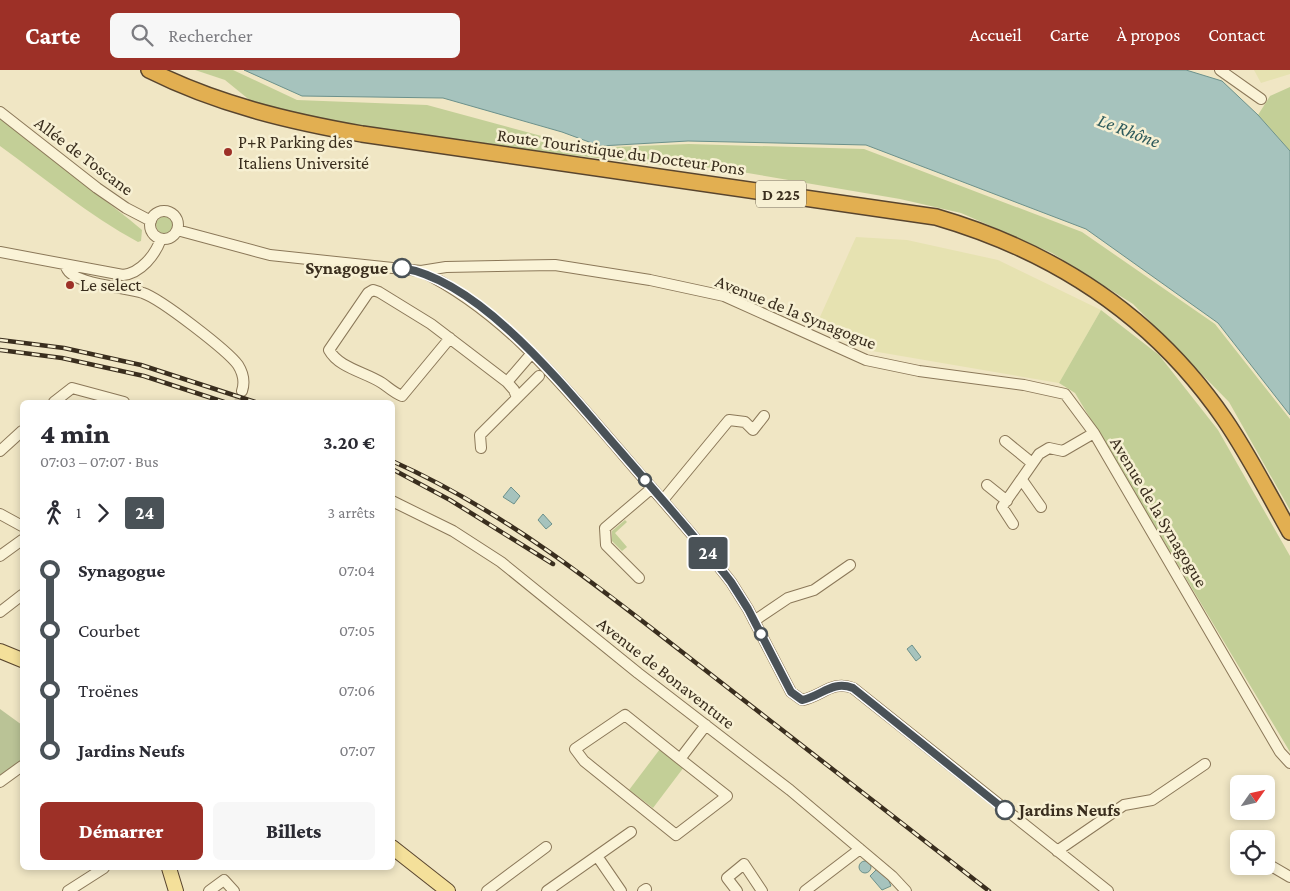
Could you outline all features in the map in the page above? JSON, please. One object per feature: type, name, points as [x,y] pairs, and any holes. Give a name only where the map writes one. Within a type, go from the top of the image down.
[{"type":"highway","name":"Route Touristique du Docteur Pons","points":[[149,70],[236,105],[297,122],[936,218],[1016,244],[1085,283],[1123,308],[1172,355],[1194,379],[1226,420],[1290,532]]},
{"type":"main road","points":[[0,651],[20,659]]},
{"type":"main road","points":[[395,849],[448,891]]},
{"type":"main road","points":[[171,870],[176,891]]},
{"type":"street","points":[[1220,70],[1261,99]]},
{"type":"street","name":"Allée de Toscane","points":[[0,112],[97,188],[126,208],[152,221]]},
{"type":"street","points":[[160,213],[169,213],[177,220],[177,230],[171,238],[161,239],[152,230],[152,221],[160,213]]},
{"type":"street","name":"Avenue de la Synagogue","points":[[177,230],[270,255],[421,272],[446,267],[554,265],[650,280],[724,296],[866,360],[919,371],[1024,384],[1065,394],[1094,433],[1280,752],[1290,762]]},
{"type":"street","points":[[0,252],[66,266],[117,275],[128,275],[147,262],[161,239]]},
{"type":"street","points":[[66,266],[68,273],[73,276],[101,285],[144,293],[162,302],[232,359],[242,373],[242,391]]},
{"type":"street","points":[[421,272],[475,302],[532,354],[574,396],[731,582],[754,621],[791,692],[802,700],[830,686],[853,688],[1108,891]]},
{"type":"street","points":[[450,338],[402,396],[382,383],[348,367],[331,355],[329,347],[368,293],[373,290],[450,338],[507,382],[514,390],[517,398]]},
{"type":"street","points":[[507,382],[532,354]]},
{"type":"street","points":[[480,448],[480,435],[539,376]]},
{"type":"street","points":[[57,400],[72,388],[117,400]]},
{"type":"street","points":[[662,500],[729,420],[745,422],[754,430],[764,416]]},
{"type":"street","points":[[1013,524],[1002,507],[1039,454],[1049,448],[1063,451],[1094,433]]},
{"type":"street","points":[[0,451],[20,435]]},
{"type":"street","points":[[1004,441],[1032,463]]},
{"type":"street","points":[[1022,480],[1041,507]]},
{"type":"street","points":[[986,486],[1007,501]]},
{"type":"street","points":[[639,578],[606,545],[605,528],[652,488]]},
{"type":"street","name":"Avenue de Bonaventure","points":[[395,502],[453,531],[501,562],[790,790],[892,876],[906,891]]},
{"type":"street","points":[[0,514],[20,525]]},
{"type":"street","points":[[0,556],[20,541]]},
{"type":"street","points":[[754,621],[788,598],[814,590],[850,565]]},
{"type":"street","points":[[0,612],[20,597]]},
{"type":"street","points":[[625,715],[680,759],[727,796],[676,835],[584,760],[575,750],[625,715]]},
{"type":"street","points":[[680,759],[706,725]]},
{"type":"street","points":[[1057,851],[1124,805],[1152,800],[1205,764]]},
{"type":"street","points":[[0,782],[20,767]]},
{"type":"street","points":[[547,891],[631,832]]},
{"type":"street","points":[[487,891],[546,848]]},
{"type":"street","points":[[805,891],[860,849]]},
{"type":"street","points":[[597,856],[621,891]]},
{"type":"street","points":[[737,891],[727,878],[744,864],[762,891]]},
{"type":"street","points":[[1275,868],[1290,877]]},
{"type":"street","points":[[68,891],[101,870]]},
{"type":"street","points":[[209,891],[224,880],[234,891]]},
{"type":"shaded area","points":[[1254,70],[1290,70],[1290,74],[1261,83]]},
{"type":"shaded area","points":[[856,237],[907,240],[998,260],[1101,310],[1059,383],[872,351],[815,328]]},
{"type":"green space","points":[[195,70],[233,70],[297,100],[427,105],[586,148],[689,144],[864,149],[1082,232],[1215,324],[1290,419],[1290,510],[1229,402],[1133,304],[1052,253],[961,213],[900,199],[718,168],[669,166],[553,153],[319,121],[252,102],[225,80]]},
{"type":"green space","points":[[1290,87],[1290,151],[1258,115],[1270,96]]},
{"type":"green space","points":[[0,118],[142,230],[141,241],[138,242],[102,220],[0,146]]},
{"type":"green space","points":[[165,216],[171,219],[174,225],[171,231],[165,234],[159,231],[156,225],[159,219]]},
{"type":"green space","points":[[1101,310],[1159,355],[1218,430],[1290,556],[1290,752],[1075,393],[1059,383]]},
{"type":"green space","points":[[625,520],[627,522],[615,533],[627,547],[622,551],[612,541],[612,531]]},
{"type":"green space","points":[[0,709],[20,724],[20,761],[0,775]]},
{"type":"green space","points":[[660,749],[684,767],[653,808],[629,790]]},
{"type":"water","name":"Le Rhône","points":[[244,70],[1186,70],[1222,81],[1258,115],[1290,151],[1290,415],[1218,323],[1086,229],[866,145],[688,141],[600,146],[562,132],[443,98],[302,96]]},
{"type":"water","points":[[511,487],[520,496],[514,504],[503,497]]},
{"type":"water","points":[[543,514],[552,524],[546,529],[538,520]]},
{"type":"water","points":[[912,645],[921,657],[916,661],[907,649]]},
{"type":"water","points":[[863,861],[867,861],[871,867],[867,873],[863,873],[859,869],[859,865]]},
{"type":"water","points":[[877,869],[889,881],[891,886],[882,890],[870,876]]},
{"type":"tunnel","points":[[240,400],[242,391]]},
{"type":"railway","points":[[0,340],[64,348],[141,365],[249,400]]},
{"type":"railway","points":[[0,350],[62,358],[144,376],[218,400]]},
{"type":"railway","points":[[395,462],[474,503],[514,528],[590,581],[989,891]]},
{"type":"railway","points":[[395,471],[450,500],[553,564]]},
{"type":"bus line","name":"24","points":[[402,268],[421,272],[475,302],[500,323],[574,396],[695,537],[731,582],[748,609],[791,692],[802,700],[830,686],[838,685],[853,688],[1005,810]]},
{"type":"place","name":"P+R Parking des Italiens Université","points":[[228,152]]},
{"type":"place","name":"Synagogue","points":[[402,268]]},
{"type":"place","name":"Le select","points":[[70,285]]},
{"type":"place","name":"Jardins Neufs","points":[[1005,810]]}]
